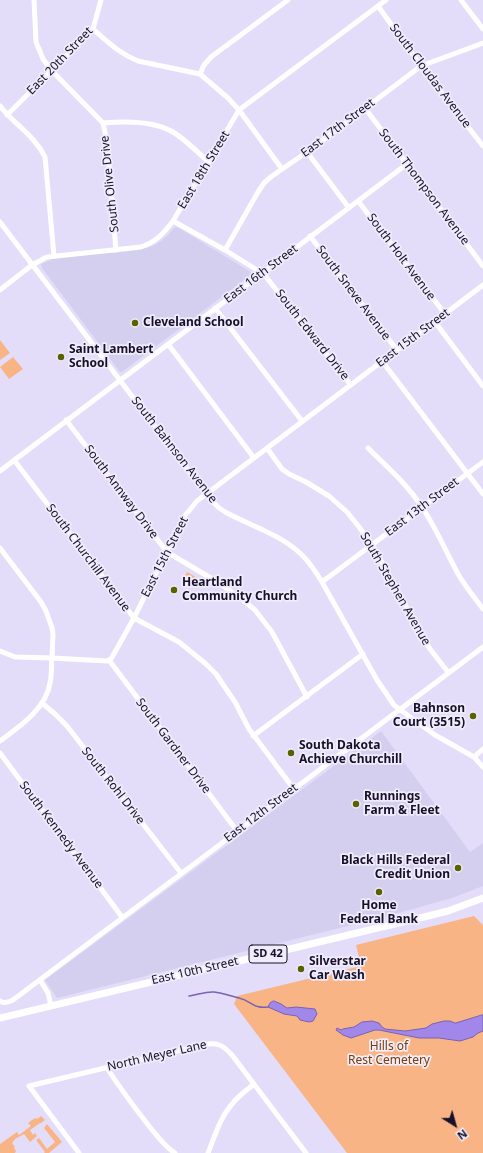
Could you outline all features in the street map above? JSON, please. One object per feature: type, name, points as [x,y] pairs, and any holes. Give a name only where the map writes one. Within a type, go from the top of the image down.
[{"type":"main road","name":"East 10th Street","points":[[0,1018],[428,916],[448,911],[483,898]]},
{"type":"street","name":"South Olive Drive","points":[[34,0],[36,42],[43,59],[52,71],[103,123],[107,142],[116,250]]},
{"type":"street","name":"East 20th Street","points":[[7,115],[93,29],[101,0]]},
{"type":"street","points":[[200,74],[204,65],[211,57],[288,0]]},
{"type":"street","name":"East 18th Street","points":[[0,290],[42,259],[54,256],[141,247],[160,236],[173,221],[240,110],[386,0]]},
{"type":"street","points":[[461,0],[483,29]]},
{"type":"street","name":"South Cloudas Avenue","points":[[378,6],[421,66],[483,146]]},
{"type":"street","points":[[93,29],[116,49],[138,61],[200,74],[240,110],[282,169]]},
{"type":"street","name":"East 17th Street","points":[[225,250],[258,192],[272,176],[307,152],[421,66],[483,43]]},
{"type":"street","points":[[0,106],[7,115],[34,140],[41,148],[45,157],[54,256]]},
{"type":"street","name":"South Thompson Avenue","points":[[365,108],[483,266]]},
{"type":"street","points":[[103,123],[121,122],[157,126],[167,129],[182,138],[208,162]]},
{"type":"street","points":[[307,152],[349,208]]},
{"type":"street","name":"East 16th Street","points":[[0,471],[407,164]]},
{"type":"street","name":"South Holt Avenue","points":[[358,201],[444,314]]},
{"type":"street","name":"South Edward Drive","points":[[173,221],[263,273],[350,384]]},
{"type":"street","name":"South Bahnson Avenue","points":[[0,222],[206,494],[225,512],[271,534],[295,548],[310,564],[322,582],[382,688],[399,710],[443,740],[474,757],[483,767]]},
{"type":"street","name":"South Sneve Avenue","points":[[310,236],[397,350]]},
{"type":"street","name":"East 15th Street","points":[[109,660],[134,618],[183,518],[197,501],[483,285]]},
{"type":"street","points":[[215,308],[302,421]]},
{"type":"street","points":[[434,322],[483,386]]},
{"type":"street","points":[[168,344],[254,458]]},
{"type":"street","name":"South Sneve Avenue","points":[[382,361],[483,494]]},
{"type":"street","name":"South Annway Drive","points":[[66,420],[166,552],[219,583],[255,610],[272,632],[307,697]]},
{"type":"street","name":"South Stephen Avenue","points":[[266,448],[282,469],[318,489],[335,501],[352,517],[372,544],[430,649],[448,672]]},
{"type":"street","points":[[368,448],[405,484],[422,507],[458,573],[483,608]]},
{"type":"street","name":"South Churchill Avenue","points":[[14,460],[134,618],[179,642],[206,664],[228,690],[254,736],[293,788]]},
{"type":"street","name":"East 13th Street","points":[[322,582],[483,462]]},
{"type":"street","points":[[0,548],[46,610],[52,628],[52,658],[48,691],[42,703],[27,721],[0,741]]},
{"type":"street","name":"East 12th Street","points":[[1,1002],[13,1000],[293,788],[483,647]]},
{"type":"street","points":[[0,651],[15,657],[109,660]]},
{"type":"street","points":[[254,736],[363,654]]},
{"type":"street","name":"South Gardner Drive","points":[[109,660],[237,831]]},
{"type":"street","name":"South Rohl Drive","points":[[42,703],[67,726],[181,873]]},
{"type":"street","points":[[474,757],[483,750]]},
{"type":"street","name":"South Kennedy Avenue","points":[[0,753],[122,917]]},
{"type":"street","points":[[40,980],[48,993],[51,1006]]},
{"type":"street","name":"North Meyer Lane","points":[[79,1153],[29,1086],[202,1045],[215,1044],[223,1047],[232,1055],[306,1153]]},
{"type":"street","points":[[107,1068],[152,1130],[169,1149],[175,1153]]},
{"type":"street","points":[[208,1153],[226,1111],[233,1102],[254,1084]]},
{"type":"shaded area","name":"Cleveland School","points":[[177,227],[252,274],[120,372],[42,268],[41,264],[60,257],[123,252],[146,248],[161,241],[174,228]]},
{"type":"shaded area","points":[[381,731],[470,852],[483,843],[483,886],[452,898],[384,917],[57,998],[45,980]]},
{"type":"shaded area","points":[[274,1001],[287,1008],[296,1007],[315,1009],[317,1014],[313,1021],[309,1022],[300,1020],[297,1016],[284,1014],[268,1007],[270,1003]]},
{"type":"shaded area","points":[[483,1015],[483,1031],[473,1037],[460,1041],[439,1038],[419,1038],[379,1030],[351,1038],[336,1030],[337,1028],[341,1030],[354,1027],[362,1022],[372,1021],[379,1023],[385,1029],[405,1031],[426,1028],[432,1024],[444,1021],[455,1023]]},
{"type":"green space","points":[[0,340],[10,353],[0,360]]},
{"type":"green space","points":[[13,357],[23,369],[9,379],[0,367]]},
{"type":"green space","points":[[187,572],[199,579],[196,584],[184,578]]},
{"type":"green space","name":"Hills of Rest Cemetery","points":[[474,916],[483,925],[483,1153],[347,1153],[234,1004],[237,996],[361,966],[356,945]]},
{"type":"green space","points":[[41,1116],[45,1120],[30,1130],[33,1135],[35,1133],[37,1136],[30,1142],[24,1134],[16,1138],[12,1143],[15,1147],[15,1153],[0,1153],[0,1144],[17,1132],[19,1135],[31,1126],[28,1123]]},
{"type":"green space","points":[[47,1124],[62,1142],[49,1153],[44,1153],[45,1152],[36,1140],[39,1138],[47,1149],[55,1142],[44,1128]]},
{"type":"waterway","points":[[189,996],[214,992],[243,999],[259,1007],[268,1007]]},
{"type":"place","name":"Cleveland School","points":[[135,323]]},
{"type":"place","name":"Saint Lambert School","points":[[61,357]]},
{"type":"place","name":"Heartland Community Church","points":[[174,590]]},
{"type":"place","name":"Bahnson Court (3515)","points":[[473,716]]},
{"type":"place","name":"South Dakota Achieve Churchill","points":[[291,753]]},
{"type":"place","name":"Runnings Farm & Fleet","points":[[356,804]]},
{"type":"place","name":"Black Hills Federal Credit Union","points":[[458,868]]},
{"type":"place","name":"Home Federal Bank","points":[[379,892]]},
{"type":"place","name":"Silverstar Car Wash","points":[[301,969]]}]
